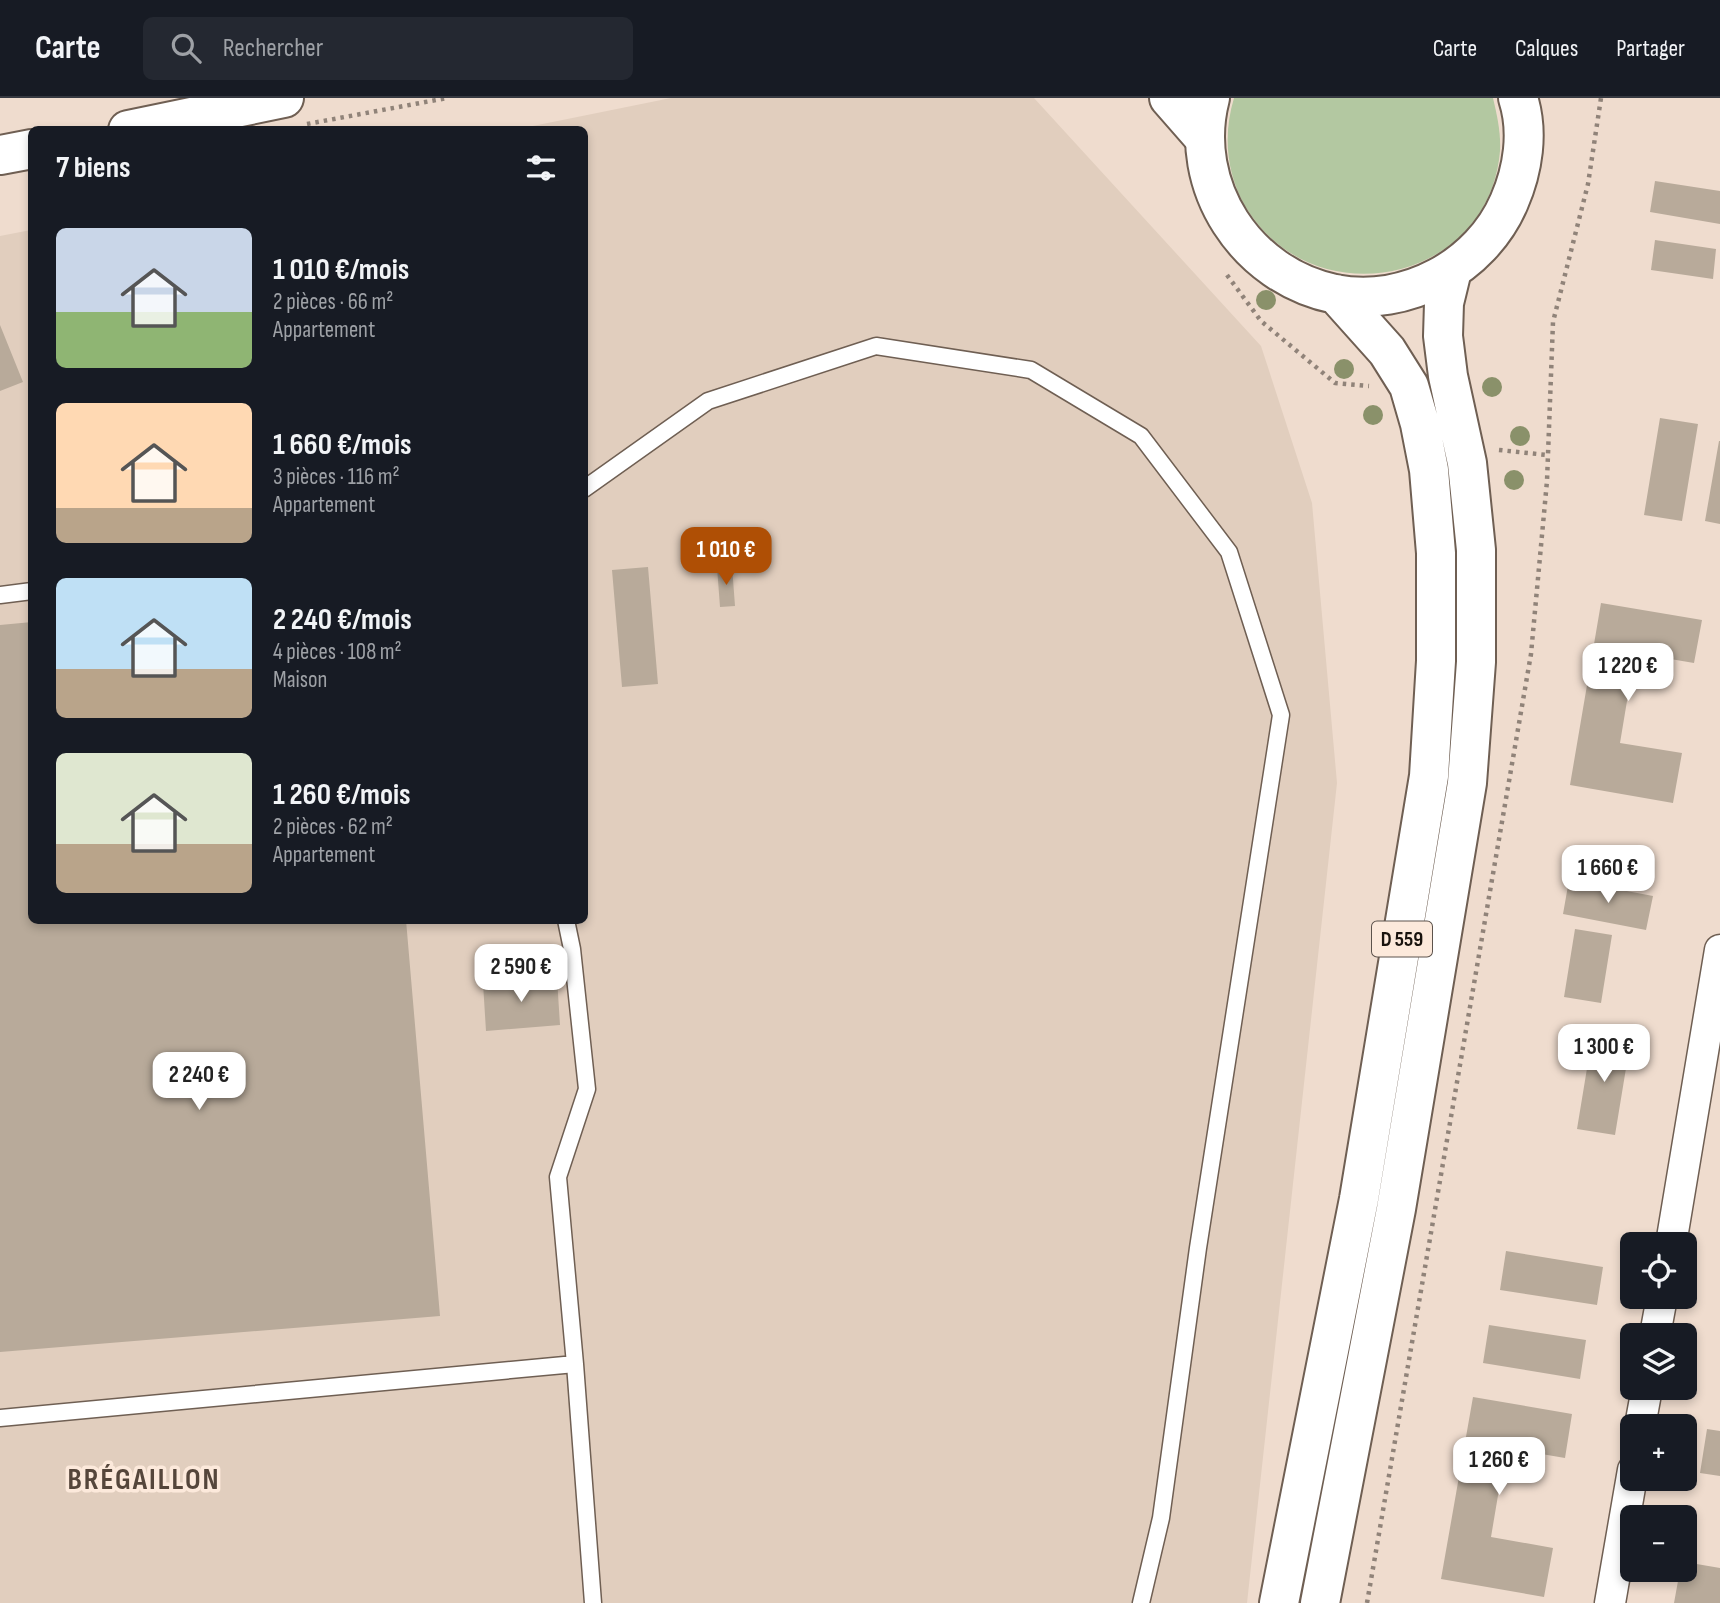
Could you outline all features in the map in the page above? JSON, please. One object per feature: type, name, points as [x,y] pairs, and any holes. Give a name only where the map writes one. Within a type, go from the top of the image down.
[{"type":"main road","points":[[1169,98],[1204,138]]},
{"type":"main road","points":[[1210,98],[1204,138],[1209,175],[1221,209],[1242,240],[1269,265],[1301,284],[1336,294],[1376,296],[1416,288],[1452,271],[1480,246],[1496,226],[1518,181],[1524,144],[1518,98]]},
{"type":"main road","points":[[163,126],[293,111]]},
{"type":"main road","points":[[0,155],[28,150]]},
{"type":"main road","name":"D 559","points":[[1320,1603],[1396,1209],[1466,783],[1476,662],[1476,550],[1467,463],[1448,376],[1443,336],[1444,303],[1452,271]]},
{"type":"main road","name":"D 559","points":[[1279,1603],[1359,1199],[1429,776],[1436,661],[1436,553],[1429,470],[1420,424],[1409,386],[1387,351],[1336,294]]},
{"type":"street","points":[[1673,1232],[1720,950]]},
{"type":"street","points":[[1611,1603],[1630,1491]]},
{"type":"lane","points":[[588,486],[708,401],[876,346],[1031,370],[1141,436],[1229,552],[1280,715],[1198,1248],[1161,1518],[1141,1603]]},
{"type":"lane","points":[[0,595],[28,592]]},
{"type":"lane","points":[[567,924],[572,949],[587,1089],[558,1177],[593,1603]]},
{"type":"lane","points":[[0,1418],[575,1364]]},
{"type":"path","points":[[293,111],[447,98]]},
{"type":"path","points":[[1367,1603],[1531,654],[1547,481],[1553,322],[1588,184],[1601,98]]},
{"type":"shaded area","points":[[671,98],[1034,98],[1261,346],[1312,503],[1337,783],[1247,1603],[0,1603],[0,236],[28,231],[28,924],[588,924],[588,126],[533,126]]},
{"type":"green space","points":[[1234,98],[1493,98],[1500,151],[1489,196],[1465,232],[1432,257],[1394,271],[1352,273],[1312,264],[1275,242],[1245,206],[1234,180],[1228,153],[1228,125]]},
{"type":"building","points":[[1655,181],[1720,191],[1720,224],[1650,212]]},
{"type":"building","points":[[1655,240],[1716,249],[1713,279],[1651,270]]},
{"type":"building","points":[[0,325],[23,382],[0,391]]},
{"type":"building","points":[[1660,418],[1698,424],[1682,521],[1644,515]]},
{"type":"building","points":[[1720,441],[1720,524],[1705,521]]},
{"type":"building","points":[[732,566],[735,606],[720,607],[717,567]]},
{"type":"building","points":[[648,567],[658,684],[622,687],[612,570]]},
{"type":"building","points":[[1601,603],[1702,620],[1694,663],[1635,653],[1620,743],[1682,753],[1673,803],[1570,785]]},
{"type":"building","points":[[28,622],[28,924],[406,924],[440,1316],[0,1352],[0,625]]},
{"type":"building","points":[[1569,880],[1653,896],[1646,930],[1563,914]]},
{"type":"building","points":[[1575,929],[1612,935],[1601,1003],[1564,997]]},
{"type":"building","points":[[557,978],[560,1025],[486,1031],[483,983]]},
{"type":"building","points":[[1593,1032],[1631,1038],[1615,1135],[1577,1129]]},
{"type":"building","points":[[1506,1251],[1603,1267],[1597,1305],[1500,1290]]},
{"type":"building","points":[[1489,1325],[1586,1340],[1580,1379],[1483,1363]]},
{"type":"building","points":[[1473,1397],[1572,1414],[1565,1458],[1506,1448],[1491,1537],[1553,1548],[1544,1597],[1441,1579]]},
{"type":"building","points":[[1707,1429],[1720,1431],[1720,1476],[1700,1473]]},
{"type":"building","points":[[1697,1564],[1720,1568],[1720,1603],[1674,1603],[1678,1582],[1697,1582]]},
{"type":"district","name":"BRÉGAILLON","points":[[144,1479]]}]
